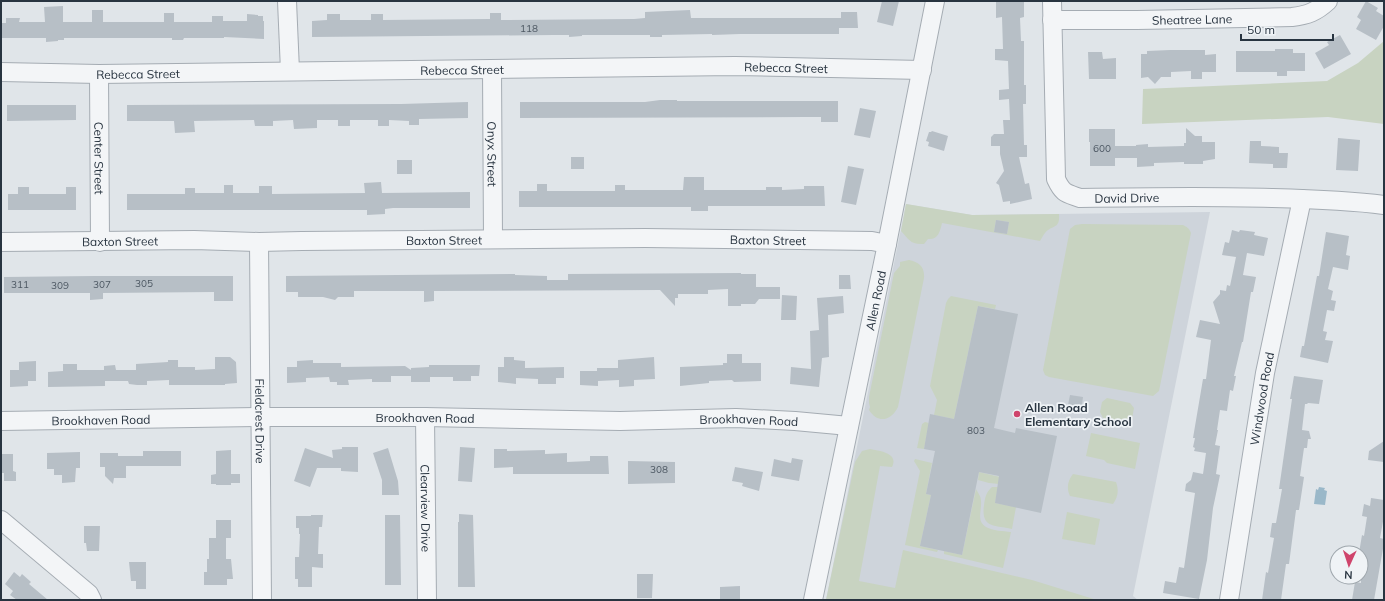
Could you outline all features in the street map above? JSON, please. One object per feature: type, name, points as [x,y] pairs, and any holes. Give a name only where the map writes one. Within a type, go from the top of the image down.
[{"type":"street","points":[[287,1],[290,71]]},
{"type":"street","name":"Allen Road","points":[[813,600],[887,244],[935,1]]},
{"type":"street","name":"David Drive","points":[[1052,1],[1056,179],[1061,189],[1067,194],[1080,198],[1204,196],[1302,198],[1359,201],[1384,205]]},
{"type":"street","name":"Sheatree Lane","points":[[1052,20],[1292,18],[1306,16],[1318,10],[1328,1]]},
{"type":"street","name":"Rebecca Street","points":[[1,72],[99,74],[735,66],[922,70]]},
{"type":"street","name":"Onyx Street","points":[[492,69],[493,239]]},
{"type":"street","name":"Center Street","points":[[99,74],[100,242]]},
{"type":"street","name":"Windwood Road","points":[[1229,600],[1265,373],[1302,198]]},
{"type":"street","name":"Baxton Street","points":[[1,242],[194,240],[259,242],[644,238],[864,241],[887,244]]},
{"type":"street","name":"Fieldcrest Drive","points":[[259,242],[259,418],[262,600]]},
{"type":"street","name":"Brookhaven Road","points":[[1,421],[425,417],[620,421],[736,418],[849,426]]},
{"type":"street","name":"Clearview Drive","points":[[425,417],[427,600]]},
{"type":"street","points":[[1,520],[89,594],[92,600]]},
{"type":"shaded area","name":"Allen Road Elementary School","points":[[906,204],[972,215],[1210,212],[1133,596],[1138,600],[826,600]]},
{"type":"green space","points":[[1384,41],[1384,124],[1328,117],[1142,124],[1143,89],[1327,81],[1358,63]]},
{"type":"green space","points":[[906,204],[972,215],[1059,214],[1057,225],[1048,230],[1040,241],[942,223],[936,237],[928,239],[924,244],[916,244],[910,241],[901,231]],"holes":[[[996,220],[1009,222],[1007,234],[994,232]]]},
{"type":"green space","points":[[1075,225],[1183,225],[1188,228],[1191,233],[1159,391],[1153,396],[1045,375],[1043,370],[1070,229]]},
{"type":"green space","points":[[909,260],[916,262],[921,266],[924,278],[898,407],[888,418],[880,419],[869,410],[869,397],[894,273],[900,266],[900,262]]},
{"type":"green space","points":[[951,296],[996,305],[995,309],[978,306],[954,419],[934,415],[937,400],[930,386],[946,303]]},
{"type":"green space","points":[[1107,398],[1130,403],[1134,408],[1132,419],[1126,423],[1103,418],[1100,412],[1102,402]]},
{"type":"green space","points":[[925,422],[929,423],[924,449],[917,448],[922,424]]},
{"type":"green space","points":[[1091,433],[1140,443],[1135,469],[1107,463],[1104,460],[1086,456]]},
{"type":"green space","points":[[870,449],[891,456],[893,462],[892,467],[880,466],[859,581],[895,588],[903,550],[1032,580],[1097,600],[826,600],[855,462],[862,451]]},
{"type":"green space","points":[[915,459],[932,463],[926,494],[931,495],[920,546],[938,550],[937,552],[905,545],[920,471],[914,461]]},
{"type":"green space","points":[[979,472],[1000,477],[999,484],[978,480]]},
{"type":"green space","points":[[1073,474],[1116,482],[1118,493],[1113,504],[1070,496],[1068,484]]},
{"type":"green space","points":[[992,487],[998,487],[995,503],[1016,507],[1012,529],[994,526],[987,522],[984,518],[985,498],[988,491]]},
{"type":"green space","points":[[976,489],[981,499],[980,519],[983,525],[998,531],[1011,532],[1003,568],[944,554],[944,551],[962,555]]},
{"type":"green space","points":[[1067,512],[1100,519],[1095,545],[1062,539]]},
{"type":"water","points":[[1319,487],[1325,488],[1324,490],[1327,491],[1325,505],[1314,504],[1316,489],[1318,490]]},
{"type":"building","points":[[882,1],[899,1],[893,26],[877,22]]},
{"type":"building","points":[[996,1],[1024,1],[1024,17],[1020,18],[1021,41],[1024,41],[1024,85],[1026,85],[1026,104],[1023,104],[1024,145],[1027,145],[1027,157],[1019,157],[1025,184],[1029,183],[1032,199],[1010,204],[1010,201],[1003,202],[999,185],[996,183],[1004,171],[1000,154],[1000,146],[991,146],[991,137],[994,134],[1004,134],[1003,120],[1010,120],[1009,99],[999,100],[999,90],[1009,89],[1008,61],[995,60],[995,49],[1003,49],[1002,17],[996,18]]},
{"type":"building","points":[[1366,1],[1378,8],[1376,11],[1384,16],[1384,26],[1376,40],[1356,29],[1361,20],[1357,17]]},
{"type":"building","points":[[63,6],[63,22],[92,22],[92,10],[103,10],[103,22],[164,22],[164,13],[174,13],[174,22],[212,22],[212,16],[223,16],[223,21],[247,21],[247,14],[258,15],[263,16],[264,39],[224,37],[184,38],[183,40],[172,40],[172,38],[64,38],[64,40],[46,42],[46,38],[1,38],[1,23],[6,23],[6,18],[20,18],[19,22],[45,22],[44,7]]},
{"type":"building","points":[[690,10],[691,18],[841,18],[841,12],[857,12],[858,28],[839,28],[839,34],[712,34],[662,35],[662,37],[650,37],[650,35],[582,35],[569,37],[569,35],[554,35],[312,37],[312,21],[327,20],[327,14],[340,14],[340,20],[371,20],[371,14],[383,14],[383,20],[490,19],[490,13],[501,13],[501,20],[634,19],[645,18],[645,12]]},
{"type":"building","points":[[1340,35],[1351,54],[1324,69],[1315,53],[1329,45],[1327,42]]},
{"type":"building","points":[[1275,49],[1293,49],[1293,53],[1305,53],[1305,71],[1287,71],[1287,76],[1277,76],[1277,72],[1236,72],[1236,51],[1275,51]]},
{"type":"building","points":[[1205,50],[1205,55],[1216,54],[1216,72],[1202,72],[1202,79],[1191,79],[1191,71],[1171,72],[1171,77],[1161,77],[1155,84],[1148,77],[1141,78],[1141,54],[1147,54],[1147,51]]},
{"type":"building","points":[[1088,52],[1102,52],[1103,59],[1116,58],[1116,79],[1089,79]]},
{"type":"building","points":[[660,100],[838,101],[838,122],[821,122],[821,117],[520,118],[520,102],[645,102]]},
{"type":"building","points":[[468,102],[468,118],[419,119],[419,125],[409,125],[409,121],[389,120],[389,126],[378,126],[378,120],[350,120],[350,126],[338,126],[338,120],[317,120],[317,128],[294,129],[293,120],[273,121],[273,126],[255,126],[254,120],[194,121],[195,132],[175,133],[174,121],[127,121],[127,105],[401,104]]},
{"type":"building","points":[[7,105],[76,105],[76,120],[7,121]]},
{"type":"building","points":[[860,108],[876,111],[870,138],[854,135]]},
{"type":"building","points":[[1186,128],[1195,136],[1202,136],[1202,142],[1215,142],[1215,159],[1203,161],[1203,164],[1184,164],[1184,162],[1154,163],[1154,166],[1137,167],[1137,158],[1115,158],[1115,166],[1090,166],[1089,129],[1115,129],[1115,146],[1136,146],[1148,144],[1148,147],[1184,146],[1184,143],[1186,143]]},
{"type":"building","points":[[932,131],[948,136],[944,151],[928,146],[929,142],[926,141],[929,132]]},
{"type":"building","points":[[1338,138],[1360,140],[1358,171],[1336,170]]},
{"type":"building","points":[[1250,141],[1261,141],[1261,146],[1279,147],[1279,153],[1288,153],[1287,168],[1273,168],[1273,164],[1249,163]]},
{"type":"building","points":[[571,157],[584,157],[584,169],[571,169]]},
{"type":"building","points":[[397,160],[412,160],[412,174],[397,174]]},
{"type":"building","points":[[848,166],[864,169],[856,205],[841,202]]},
{"type":"building","points":[[684,177],[704,177],[704,190],[766,190],[766,187],[782,187],[782,190],[804,189],[804,186],[824,186],[825,206],[708,206],[708,211],[691,211],[691,207],[519,207],[519,191],[537,191],[537,184],[547,184],[547,191],[615,191],[615,185],[625,185],[625,190],[683,190]]},
{"type":"building","points":[[381,182],[382,193],[470,192],[470,208],[393,208],[385,209],[385,214],[367,215],[367,210],[127,210],[127,194],[185,194],[185,188],[195,188],[195,193],[224,193],[224,185],[233,185],[233,193],[259,193],[259,186],[272,186],[272,194],[365,193],[364,183]]},
{"type":"building","points":[[18,187],[29,187],[29,194],[66,194],[66,187],[76,187],[76,210],[8,210],[8,194],[18,194]]},
{"type":"building","points":[[996,220],[1009,222],[1007,234],[994,232]]},
{"type":"building","points":[[1232,230],[1239,232],[1240,230],[1255,232],[1254,235],[1268,238],[1264,256],[1247,253],[1243,275],[1256,277],[1253,292],[1251,292],[1243,342],[1234,376],[1236,376],[1233,391],[1230,390],[1227,411],[1220,410],[1215,445],[1220,446],[1216,474],[1220,475],[1213,508],[1207,560],[1199,599],[1163,593],[1165,581],[1176,583],[1179,567],[1184,568],[1195,493],[1185,491],[1186,484],[1191,480],[1193,472],[1203,474],[1206,453],[1194,451],[1195,448],[1193,447],[1195,438],[1193,438],[1203,379],[1206,379],[1211,340],[1196,337],[1200,320],[1220,324],[1213,302],[1220,294],[1220,290],[1226,291],[1227,285],[1230,286],[1236,257],[1222,255],[1225,242],[1229,243]]},
{"type":"building","points":[[1326,232],[1349,236],[1346,255],[1350,256],[1348,270],[1333,267],[1328,289],[1333,291],[1331,300],[1336,301],[1334,311],[1327,310],[1323,331],[1327,332],[1325,340],[1333,341],[1328,363],[1300,357],[1302,346],[1304,346],[1317,276],[1319,276]]},
{"type":"building","points":[[515,274],[547,276],[547,280],[568,280],[568,274],[756,274],[756,287],[780,287],[780,299],[759,299],[755,304],[728,306],[728,289],[708,290],[708,294],[678,294],[678,298],[675,298],[675,306],[660,290],[434,291],[434,301],[424,302],[424,291],[354,291],[354,297],[338,297],[335,300],[323,297],[298,297],[298,292],[286,292],[286,276]]},
{"type":"building","points":[[839,275],[850,275],[851,289],[839,289]]},
{"type":"building","points":[[233,276],[233,301],[214,301],[214,292],[103,293],[103,299],[90,300],[90,293],[4,293],[4,277]]},
{"type":"building","points":[[782,295],[797,296],[796,320],[781,320]]},
{"type":"building","points":[[843,296],[844,313],[828,315],[829,357],[822,358],[819,387],[790,384],[791,367],[811,369],[810,331],[819,330],[817,298]]},
{"type":"building","name":"Allen Road Elementary School","points":[[978,306],[1018,314],[994,428],[1015,433],[1016,428],[1057,436],[1041,513],[995,503],[999,476],[979,472],[962,555],[920,546],[931,495],[926,494],[935,451],[924,449],[930,414],[954,419]]},
{"type":"building","points":[[727,354],[742,354],[742,363],[761,363],[761,381],[709,381],[709,383],[680,386],[680,367],[723,365],[723,363],[727,363]]},
{"type":"building","points":[[215,357],[230,357],[236,362],[237,383],[225,385],[169,385],[169,380],[147,381],[147,385],[137,385],[129,384],[128,381],[105,381],[105,386],[48,387],[48,372],[63,371],[63,364],[77,364],[77,370],[104,370],[104,366],[115,365],[116,370],[136,370],[136,364],[178,360],[178,367],[195,367],[195,370],[215,369]]},
{"type":"building","points":[[504,357],[514,357],[514,360],[525,361],[525,368],[564,367],[564,378],[556,378],[556,384],[538,384],[538,379],[516,378],[516,384],[498,382],[498,367],[504,367]]},
{"type":"building","points":[[654,357],[655,379],[634,380],[634,386],[619,387],[619,380],[598,381],[598,386],[580,385],[580,371],[597,371],[597,368],[618,368],[618,360]]},
{"type":"building","points":[[313,360],[313,363],[341,363],[341,367],[405,366],[411,370],[411,368],[429,367],[429,365],[480,365],[479,376],[471,376],[471,381],[453,381],[453,377],[430,377],[430,382],[411,382],[411,376],[391,376],[391,382],[372,382],[372,379],[348,380],[349,385],[337,385],[337,382],[330,382],[329,377],[306,378],[306,382],[287,383],[287,367],[297,367],[297,361]]},
{"type":"building","points":[[36,361],[36,381],[28,381],[28,386],[10,387],[10,370],[19,370],[19,362]]},
{"type":"building","points":[[1294,376],[1323,380],[1319,404],[1305,404],[1302,430],[1309,431],[1311,439],[1308,439],[1307,448],[1304,448],[1300,476],[1304,477],[1299,510],[1296,510],[1289,564],[1286,564],[1281,600],[1262,600],[1266,572],[1268,573],[1274,538],[1270,537],[1272,523],[1276,523],[1282,489],[1279,489]]},
{"type":"building","points":[[1070,395],[1083,397],[1081,412],[1067,410]]},
{"type":"building","points":[[1384,441],[1384,462],[1368,460],[1369,451]]},
{"type":"building","points":[[342,447],[358,447],[358,472],[341,471],[341,468],[317,468],[310,487],[294,481],[305,448],[333,458],[332,450],[342,449]]},
{"type":"building","points":[[460,447],[475,448],[472,482],[458,481]]},
{"type":"building","points":[[388,448],[398,481],[399,495],[382,495],[382,480],[373,453]]},
{"type":"building","points":[[494,449],[507,449],[507,451],[545,450],[545,454],[567,453],[567,462],[590,461],[590,456],[608,456],[609,474],[513,474],[513,467],[494,468]]},
{"type":"building","points":[[231,450],[231,474],[240,474],[240,483],[231,483],[231,485],[211,484],[211,475],[216,474],[216,451]]},
{"type":"building","points":[[143,451],[181,451],[181,466],[126,466],[126,478],[114,478],[113,484],[105,476],[105,467],[100,467],[100,453],[118,453],[118,456],[143,456]]},
{"type":"building","points":[[80,452],[80,468],[76,468],[75,482],[62,483],[62,475],[54,475],[54,469],[47,469],[47,453]]},
{"type":"building","points":[[1,454],[13,454],[13,471],[16,472],[16,481],[4,481],[4,473],[1,473]]},
{"type":"building","points":[[792,458],[803,460],[799,481],[771,476],[774,459],[791,463]]},
{"type":"building","points":[[628,461],[675,462],[675,483],[628,484]]},
{"type":"building","points":[[735,467],[763,472],[759,491],[742,486],[743,483],[732,481]]},
{"type":"building","points":[[1371,498],[1384,500],[1384,516],[1380,538],[1384,539],[1384,543],[1374,600],[1352,600],[1354,585],[1369,585],[1369,545],[1360,545],[1362,535],[1364,536],[1367,517],[1362,516],[1364,504],[1370,506]]},
{"type":"building","points":[[459,514],[473,515],[475,587],[458,587]]},
{"type":"building","points":[[323,515],[322,527],[319,527],[318,554],[323,554],[323,568],[312,567],[312,587],[298,587],[298,579],[295,579],[295,557],[299,557],[300,534],[299,528],[296,528],[296,516]]},
{"type":"building","points":[[385,515],[400,515],[401,585],[385,585]]},
{"type":"building","points":[[216,520],[231,520],[231,538],[226,538],[226,559],[231,559],[233,579],[227,579],[227,585],[204,585],[204,572],[207,572],[207,559],[209,559],[209,538],[216,538]]},
{"type":"building","points":[[84,526],[100,526],[99,551],[87,551],[86,543],[84,543]]},
{"type":"building","points":[[129,562],[146,562],[146,589],[136,589],[136,581],[131,581]]},
{"type":"building","points":[[14,572],[20,577],[22,574],[31,582],[29,584],[48,600],[17,600],[10,595],[13,591],[5,584]]},
{"type":"building","points":[[637,574],[653,574],[652,598],[637,598]]},
{"type":"building","points":[[740,586],[740,600],[720,600],[720,587]]},
{"type":"place","name":"Allen Road Elementary School","points":[[1017,414]]}]
